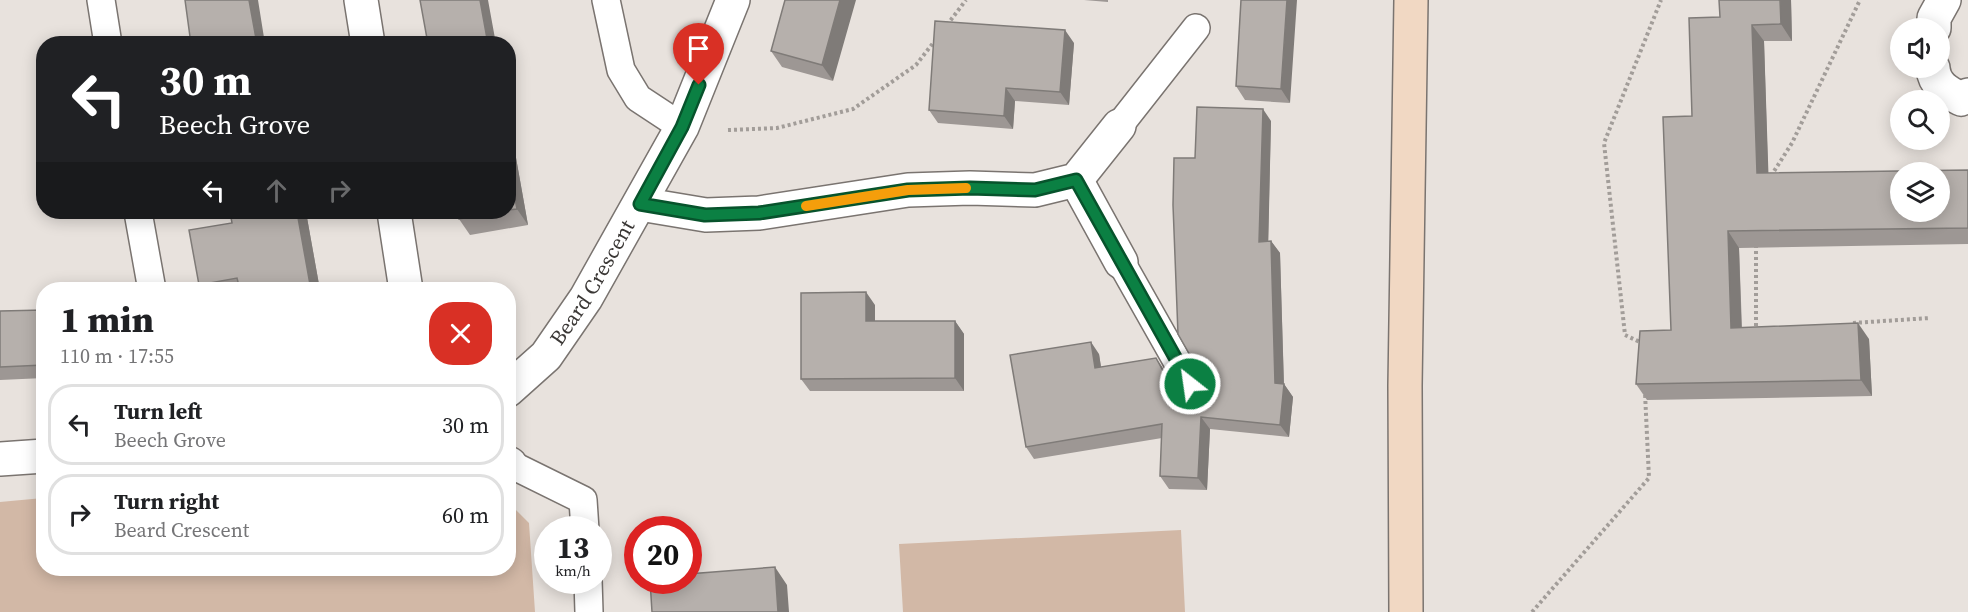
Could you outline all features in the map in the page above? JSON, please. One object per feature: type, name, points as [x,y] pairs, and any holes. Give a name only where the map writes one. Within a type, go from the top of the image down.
[{"type":"street","points":[[361,0],[367,36]]},
{"type":"street","name":"Beard Crescent","points":[[516,383],[546,356],[586,298],[640,204],[682,127],[733,0]]},
{"type":"street","points":[[1406,612],[1405,386],[1411,0]]},
{"type":"street","points":[[1934,18],[1944,0]]},
{"type":"street","points":[[1936,78],[1941,89],[1961,99],[1968,95]]},
{"type":"street","points":[[640,204],[705,215],[759,213],[908,190],[970,188],[1035,190],[1076,180],[1119,126]]},
{"type":"street","points":[[1076,180],[1121,262]]},
{"type":"street","points":[[395,219],[405,282]]},
{"type":"street","points":[[0,459],[36,457]]},
{"type":"lane","points":[[101,0],[107,36]]},
{"type":"lane","points":[[606,0],[621,70],[632,89],[638,98],[682,127]]},
{"type":"lane","points":[[1119,126],[1196,28]]},
{"type":"lane","points":[[139,219],[151,282]]},
{"type":"lane","points":[[1121,262],[1190,384]]},
{"type":"lane","points":[[516,467],[583,500],[584,516]]},
{"type":"lane","points":[[589,594],[590,612]]},
{"type":"path","points":[[944,28],[966,0]]},
{"type":"path","points":[[1653,343],[1642,344],[1625,335],[1604,143],[1661,0]]},
{"type":"path","points":[[1768,180],[1792,143],[1860,0]]},
{"type":"path","points":[[682,127],[727,130],[777,128],[853,109],[916,65],[937,37]]},
{"type":"path","points":[[1745,332],[1756,331],[1756,242]]},
{"type":"path","points":[[1849,324],[1930,318]]},
{"type":"path","points":[[1532,612],[1649,478],[1645,391]]},
{"type":"shaded area","points":[[36,499],[36,576],[516,576],[516,510],[529,523],[535,612],[0,612],[0,502]]},
{"type":"shaded area","points":[[1181,530],[1185,612],[903,612],[899,544]]},
{"type":"building","points":[[185,0],[249,0],[256,36],[190,36]]},
{"type":"building","points":[[420,0],[480,0],[487,36],[427,36]]},
{"type":"building","points":[[785,0],[840,0],[822,65],[771,51]]},
{"type":"building","points":[[1241,0],[1287,0],[1281,89],[1236,86]]},
{"type":"building","points":[[1719,0],[1780,0],[1781,24],[1752,25],[1757,173],[1890,171],[1890,222],[1950,222],[1950,170],[1968,170],[1968,228],[1728,231],[1731,328],[1858,323],[1861,380],[1636,384],[1640,331],[1671,330],[1663,117],[1692,116],[1689,18],[1720,17]]},
{"type":"building","points":[[935,21],[1065,30],[1060,92],[1006,88],[1004,116],[929,110]]},
{"type":"building","points":[[1197,107],[1263,109],[1259,242],[1271,241],[1275,383],[1284,384],[1280,425],[1201,417],[1198,478],[1160,476],[1162,424],[1026,447],[1010,355],[1091,342],[1095,368],[1156,358],[1173,385],[1181,387],[1190,385],[1195,379],[1197,371],[1195,364],[1178,334],[1173,205],[1174,158],[1195,158]]},
{"type":"building","points":[[231,219],[298,219],[310,282],[238,282],[237,278],[198,282],[189,230],[232,223]]},
{"type":"building","points":[[866,292],[866,321],[955,321],[955,378],[801,379],[801,293]]},
{"type":"building","points":[[36,310],[36,365],[0,367],[0,311]]},
{"type":"building","points":[[775,567],[778,612],[652,612],[651,594],[702,594],[702,573]]},
{"type":"slow traffic","points":[[806,206],[908,190],[966,188]]},
{"type":"route","points":[[699,85],[682,127],[640,204],[705,215],[759,213],[908,190],[970,188],[1035,190],[1076,180],[1190,384]]}]
